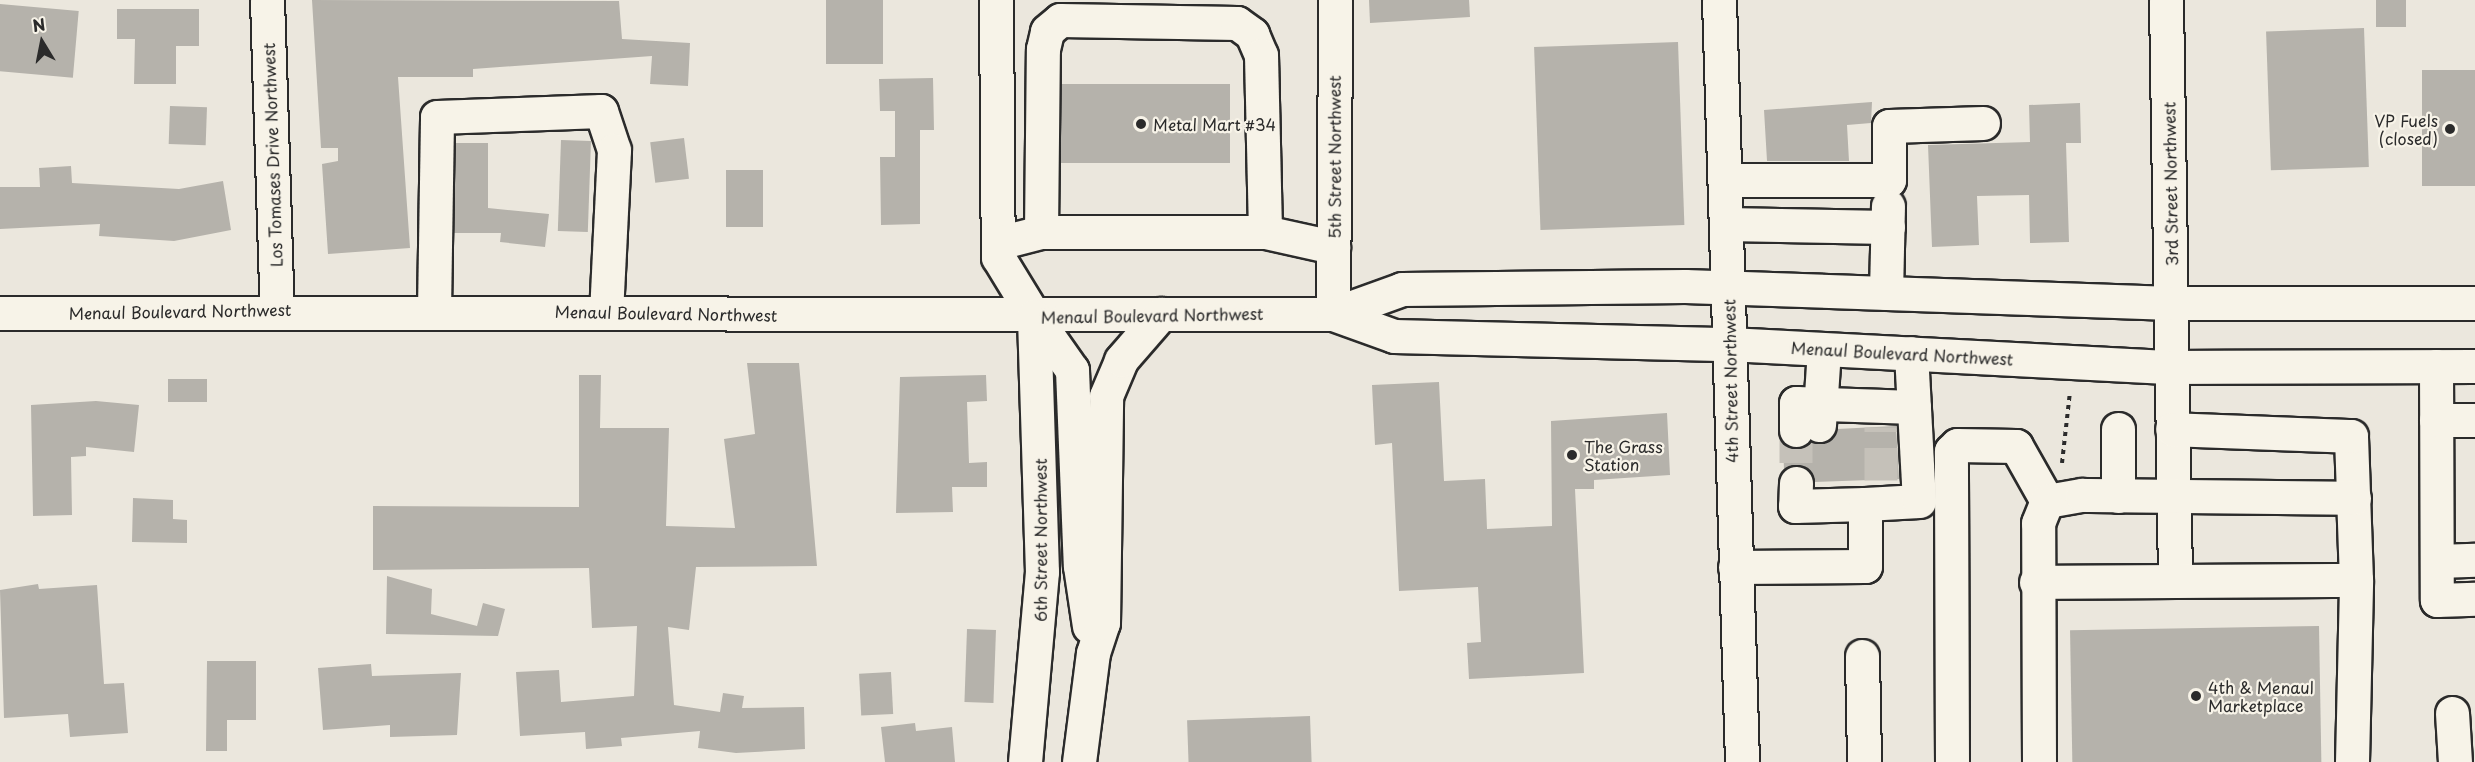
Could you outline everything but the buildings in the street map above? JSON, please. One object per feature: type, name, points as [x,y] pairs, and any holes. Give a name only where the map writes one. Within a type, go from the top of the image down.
[{"type":"main road","name":"Los Tomases Drive Northwest","points":[[267,0],[277,310]]},
{"type":"main road","name":"6th Street Northwest","points":[[996,0],[998,257],[1034,316],[1072,370],[1080,566],[1093,652]]},
{"type":"main road","name":"5th Street Northwest","points":[[1333,314],[1335,0]]},
{"type":"main road","name":"4th Street Northwest","points":[[1719,0],[1742,762]]},
{"type":"main road","name":"3rd Street Northwest","points":[[2166,0],[2175,581]]},
{"type":"main road","points":[[1041,232],[1042,49],[1047,31],[1060,20],[1237,23],[1252,34],[1261,55],[1265,232]]},
{"type":"main road","points":[[434,310],[437,117],[601,111],[614,150],[606,312]]},
{"type":"main road","points":[[1886,293],[1889,126],[1983,123]]},
{"type":"main road","points":[[1725,180],[1889,180]]},
{"type":"main road","points":[[1726,224],[1888,227]]},
{"type":"main road","points":[[998,243],[1041,232],[1265,232],[1333,246]]},
{"type":"main road","name":"Menaul Boulevard Northwest","points":[[1333,314],[1402,289],[1728,288],[2172,303],[2475,303]]},
{"type":"main road","name":"Menaul Boulevard Northwest","points":[[0,313],[434,310],[1034,316],[1333,314],[1394,336],[1729,344],[2171,367],[2475,366]]},
{"type":"main road","name":"6th Street Northwest","points":[[1078,762],[1093,652],[1103,623],[1106,559],[1106,396],[1121,360],[1161,314]]},
{"type":"main road","name":"6th Street Northwest","points":[[1025,762],[1042,572],[1034,316]]},
{"type":"main road","points":[[1824,350],[1811,421],[1881,417],[1914,407]]},
{"type":"main road","points":[[1811,490],[1919,501],[1911,353]]},
{"type":"main road","points":[[2436,366],[2437,600],[2475,599]]},
{"type":"main road","points":[[2436,420],[2475,420]]},
{"type":"main road","points":[[2118,429],[2118,496]]},
{"type":"main road","points":[[2172,429],[2343,433],[2354,442],[2356,580],[2352,762]]},
{"type":"main road","points":[[1952,762],[1951,450],[1957,445],[2016,446],[2054,488],[2118,496],[2174,498],[2354,498]]},
{"type":"main road","points":[[2039,762],[2036,582],[2038,523],[2054,488]]},
{"type":"main road","points":[[1736,567],[1865,566],[1876,496]]},
{"type":"main road","points":[[2437,571],[2475,560]]},
{"type":"main road","points":[[2437,571],[2475,579]]},
{"type":"main road","points":[[2036,582],[2356,580]]},
{"type":"main road","points":[[1862,656],[1864,762]]},
{"type":"main road","points":[[2452,713],[2455,762]]},
{"type":"path","points":[[2054,488],[2066,396],[2077,389]]},
{"type":"tunnel","points":[[1881,427],[1881,480]]},
{"type":"tunnel","points":[[1796,430],[1796,483]]},
{"type":"place","name":"Metal Mart #34","points":[[1141,124]]},
{"type":"place","name":"VP Fuels (closed)","points":[[2450,129]]},
{"type":"place","name":"The Grass Station","points":[[1572,455]]},
{"type":"place","name":"4th & Menaul Marketplace","points":[[2196,696]]}]
